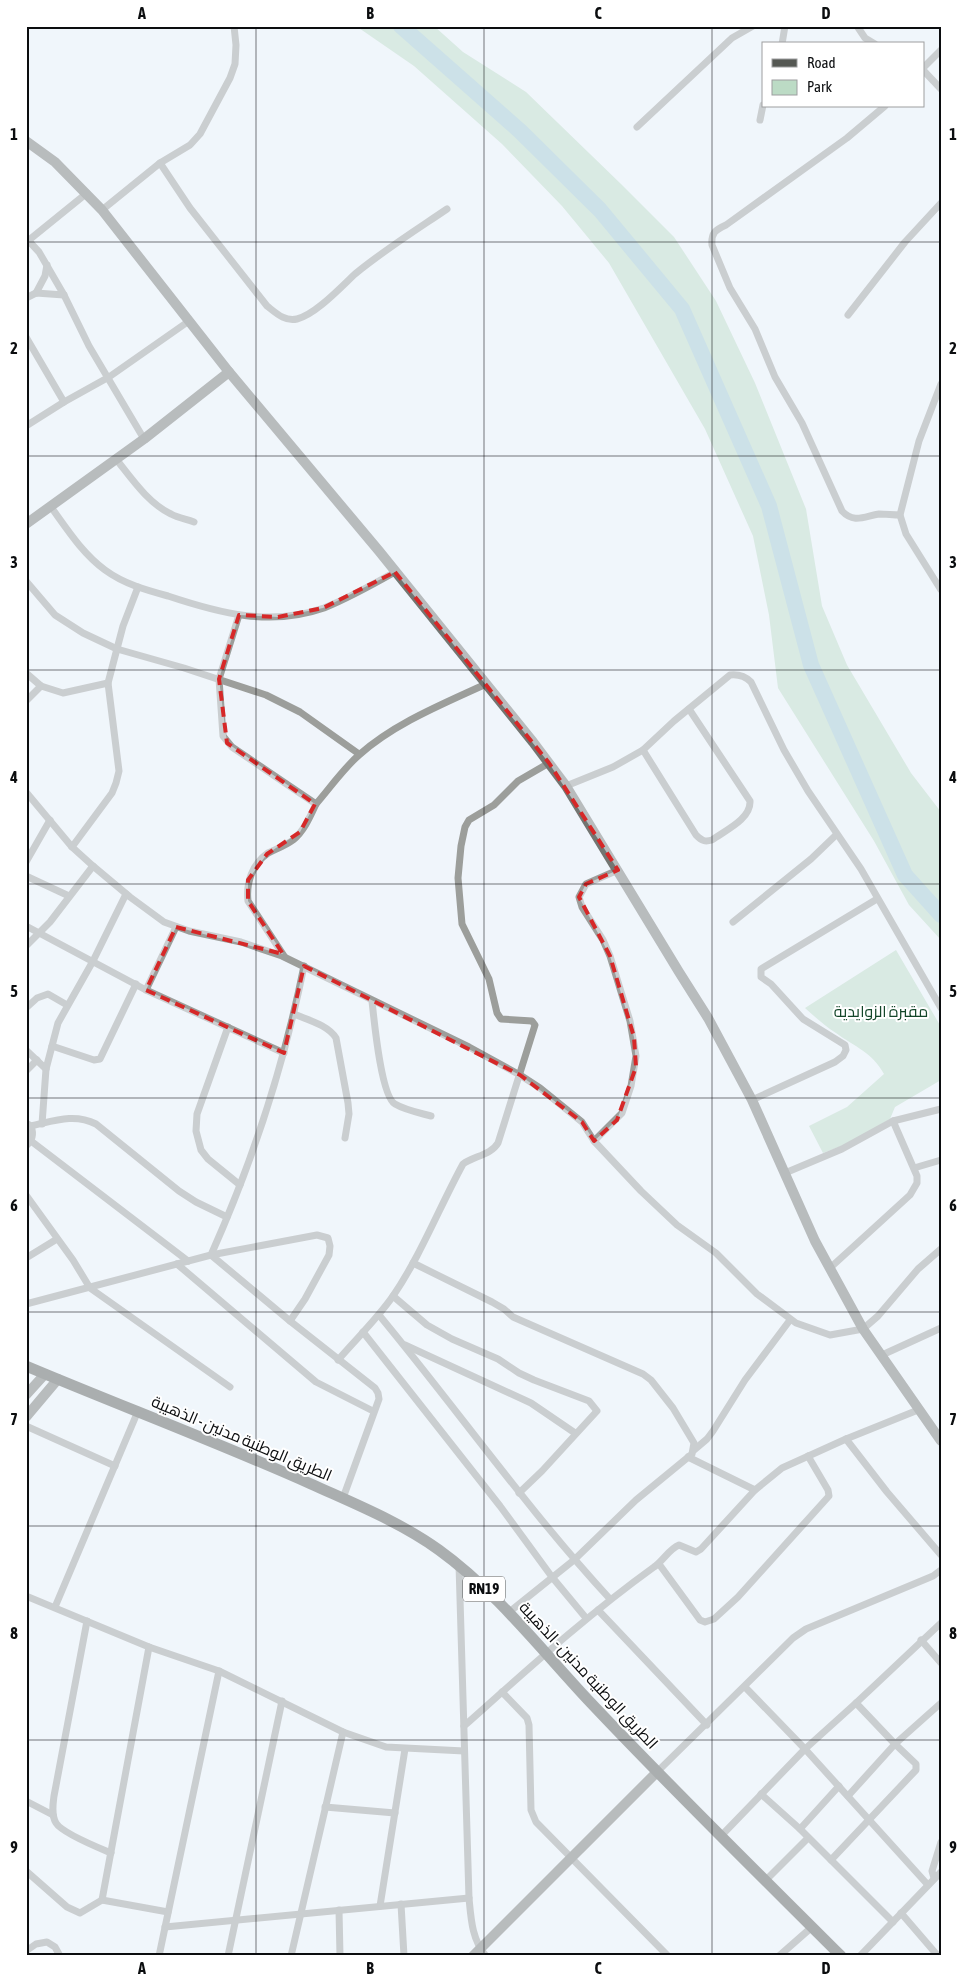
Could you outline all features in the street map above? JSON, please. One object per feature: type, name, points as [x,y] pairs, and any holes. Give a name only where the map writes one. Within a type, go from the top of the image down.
[{"type":"main road","name":"الطريق الوطنية مدنين - الذهيبة","points":[[26,1366],[138,1411],[343,1498],[393,1521],[417,1535],[459,1565],[508,1612],[544,1654],[684,1801],[841,1956]]},
{"type":"street","points":[[102,210],[160,163],[190,145],[200,134],[230,78],[235,64],[234,26]]},
{"type":"street","points":[[637,127],[732,38],[753,26]]},
{"type":"street","points":[[782,42],[785,26]]},
{"type":"street","points":[[857,26],[866,38],[872,42]]},
{"type":"street","points":[[924,68],[941,50]]},
{"type":"street","points":[[924,70],[941,89]]},
{"type":"street","points":[[760,120],[762,108]]},
{"type":"street","points":[[883,108],[823,156],[718,229],[711,238],[712,245],[730,288],[755,329],[775,377],[802,423],[842,511],[846,515],[857,519],[879,514],[900,515]]},
{"type":"street","points":[[26,141],[55,162],[102,210],[229,372],[395,572],[566,786],[708,1018],[752,1100],[815,1241],[863,1329],[941,1441]]},
{"type":"street","points":[[160,163],[196,216],[267,306],[280,317],[289,319],[297,319],[319,306],[356,274],[447,209]]},
{"type":"street","points":[[87,193],[28,239],[47,265],[90,346],[144,439]]},
{"type":"street","points":[[848,315],[905,242],[941,203]]},
{"type":"street","points":[[36,293],[47,265]]},
{"type":"street","points":[[26,298],[36,293],[64,295]]},
{"type":"street","points":[[26,426],[109,377],[189,321]]},
{"type":"street","points":[[26,337],[64,402]]},
{"type":"street","points":[[26,524],[116,460],[229,372]]},
{"type":"street","points":[[941,384],[939,396],[919,442],[900,515],[906,534],[941,590]]},
{"type":"street","points":[[116,460],[153,501],[171,514],[194,522]]},
{"type":"street","points":[[51,507],[92,559],[113,575],[138,587],[221,613],[278,617],[323,608],[353,595],[395,572]]},
{"type":"street","points":[[26,581],[55,615],[83,633],[116,649],[219,679],[280,701],[316,722],[359,754]]},
{"type":"street","points":[[72,847],[112,793],[118,777],[119,771],[108,683],[116,649],[138,587]]},
{"type":"street","points":[[239,615],[219,679],[223,736],[227,743],[316,804]]},
{"type":"street","points":[[26,673],[41,686],[63,693],[108,683]]},
{"type":"street","points":[[566,786],[613,767],[643,750],[730,674],[747,678],[751,682],[784,750],[836,835],[861,869],[941,1008]]},
{"type":"street","points":[[285,957],[248,901],[248,880],[252,871],[267,854],[293,840],[308,821],[316,804],[359,754],[403,725],[486,684]]},
{"type":"street","points":[[26,701],[41,686]]},
{"type":"street","points":[[643,750],[701,840],[712,840],[746,815],[750,801],[689,709]]},
{"type":"street","points":[[338,1360],[379,1315],[393,1296],[413,1263],[463,1164],[494,1149],[498,1143],[534,1024],[532,1021],[498,1017],[488,979],[464,929],[458,878],[462,846],[465,827],[469,820],[494,805],[518,781],[549,763]]},
{"type":"street","points":[[26,792],[72,847],[126,894],[164,922],[176,927],[241,942],[285,957],[469,1047],[540,1088],[582,1122],[594,1140],[641,1192],[677,1225],[716,1253],[756,1294],[796,1323],[830,1335],[863,1329],[878,1316],[918,1269],[941,1249]]},
{"type":"street","points":[[26,862],[50,820]]},
{"type":"street","points":[[733,922],[811,859],[836,835]]},
{"type":"street","points":[[26,946],[39,933],[93,866]]},
{"type":"street","points":[[594,1140],[622,1113],[631,1086],[636,1056],[630,1021],[610,956],[603,940],[582,907],[579,897],[586,884],[618,870]]},
{"type":"street","points":[[26,876],[69,896]]},
{"type":"street","points":[[42,1124],[46,1069],[58,1023],[93,961],[126,894]]},
{"type":"street","points":[[752,1100],[835,1062],[843,1056],[846,1050],[845,1045],[804,1019],[761,977],[761,969],[877,898]]},
{"type":"street","points":[[26,926],[146,990],[284,1053]]},
{"type":"street","points":[[146,990],[176,927]]},
{"type":"street","points":[[211,1255],[240,1185],[284,1053],[304,966]]},
{"type":"street","points":[[52,1046],[94,1060],[100,1060],[136,984]]},
{"type":"street","points":[[26,1008],[37,998],[48,994],[67,1005]]},
{"type":"street","points":[[372,1001],[383,1080],[390,1100],[395,1104],[431,1116]]},
{"type":"street","points":[[294,1014],[325,1028],[332,1032],[336,1038],[349,1114],[345,1138]]},
{"type":"street","points":[[228,1026],[197,1114],[196,1131],[201,1150],[208,1159],[240,1185]]},
{"type":"street","points":[[26,1050],[46,1069]]},
{"type":"street","points":[[26,1071],[37,1060]]},
{"type":"street","points":[[785,1173],[842,1149],[893,1121],[941,1108]]},
{"type":"street","points":[[188,1261],[29,1143],[33,1132],[29,1124],[42,1124],[70,1118],[88,1120],[96,1124],[179,1191],[196,1202],[227,1217]]},
{"type":"street","points":[[830,1268],[910,1195],[917,1183],[914,1168],[893,1121]]},
{"type":"street","points":[[914,1168],[941,1160]]},
{"type":"street","points":[[26,1195],[73,1260],[90,1288],[230,1387]]},
{"type":"street","points":[[26,1304],[211,1255],[317,1235],[328,1238],[330,1246],[329,1255],[305,1299],[290,1321]]},
{"type":"street","points":[[26,1258],[57,1239]]},
{"type":"street","points":[[211,1255],[338,1360],[375,1388],[378,1393],[379,1400],[343,1498]]},
{"type":"street","points":[[413,1263],[492,1302],[522,1322],[643,1374],[651,1380],[673,1408],[694,1443],[694,1450]]},
{"type":"street","points":[[177,1264],[316,1382],[374,1411]]},
{"type":"street","points":[[393,1296],[427,1325],[452,1339],[498,1359],[519,1374],[589,1401],[597,1411],[542,1471],[519,1493]]},
{"type":"street","points":[[379,1315],[404,1344],[519,1493],[574,1560],[610,1599]]},
{"type":"street","points":[[508,1612],[574,1560],[636,1500],[707,1439],[745,1380],[790,1320]]},
{"type":"street","points":[[882,1355],[941,1328]]},
{"type":"street","points":[[363,1332],[500,1506],[552,1578],[586,1618]]},
{"type":"street","points":[[404,1344],[531,1403],[575,1434]]},
{"type":"street","points":[[26,1395],[45,1374]]},
{"type":"street","points":[[26,1417],[58,1379]]},
{"type":"street","points":[[464,1726],[586,1618],[659,1564],[675,1546],[679,1544],[696,1552],[701,1549],[755,1490],[782,1468],[846,1439],[918,1410]]},
{"type":"street","points":[[55,1607],[138,1411]]},
{"type":"street","points":[[26,1426],[115,1466]]},
{"type":"street","points":[[846,1439],[887,1492],[941,1554]]},
{"type":"street","points":[[659,1564],[700,1620],[705,1622],[714,1619],[738,1597],[829,1496],[828,1490],[808,1456]]},
{"type":"street","points":[[688,1457],[755,1490]]},
{"type":"street","points":[[459,1565],[469,1898],[472,1922],[480,1953]]},
{"type":"street","points":[[480,1953],[572,1857],[793,1638],[806,1629],[933,1576],[941,1570]]},
{"type":"street","points":[[26,1596],[149,1647],[219,1671],[343,1732],[386,1747],[464,1751]]},
{"type":"street","points":[[598,1610],[707,1725]]},
{"type":"street","points":[[87,1621],[54,1796],[53,1815],[57,1824],[85,1842],[111,1853]]},
{"type":"street","points":[[721,1836],[805,1749],[941,1623]]},
{"type":"street","points":[[921,1640],[941,1663]]},
{"type":"street","points":[[102,1900],[149,1647]]},
{"type":"street","points":[[158,1956],[219,1671]]},
{"type":"street","points":[[745,1687],[805,1749],[928,1885]]},
{"type":"street","points":[[502,1692],[527,1718],[529,1725],[531,1810],[536,1822],[668,1956]]},
{"type":"street","points":[[228,1956],[282,1701]]},
{"type":"street","points":[[831,1860],[916,1770],[916,1764],[856,1703]]},
{"type":"street","points":[[848,1796],[896,1744],[941,1703]]},
{"type":"street","points":[[291,1956],[343,1732]]},
{"type":"street","points":[[380,1906],[405,1749]]},
{"type":"street","points":[[800,1829],[839,1786]]},
{"type":"street","points":[[761,1794],[800,1829],[893,1922]]},
{"type":"street","points":[[26,1801],[53,1815]]},
{"type":"street","points":[[326,1807],[395,1812]]},
{"type":"street","points":[[766,1880],[808,1838]]},
{"type":"street","points":[[934,1878],[932,1872],[941,1842]]},
{"type":"street","points":[[26,1871],[73,1911],[80,1913],[102,1900],[168,1912]]},
{"type":"street","points":[[860,1956],[941,1872]]},
{"type":"street","points":[[165,1927],[469,1898]]},
{"type":"street","points":[[401,1904],[404,1956]]},
{"type":"street","points":[[338,1910],[340,1956]]},
{"type":"street","points":[[901,1913],[938,1956]]},
{"type":"street","points":[[780,1956],[812,1927]]},
{"type":"street","points":[[26,1951],[36,1944],[47,1942],[54,1947],[60,1956]]},
{"type":"highlighted area","points":[[395,572],[549,763],[618,870],[586,884],[579,897],[610,956],[634,1037],[636,1067],[617,1120],[594,1141],[582,1122],[520,1075],[304,966],[284,1053],[146,990],[176,927],[283,954],[248,901],[248,880],[267,854],[300,832],[315,804],[227,743],[219,679],[239,615],[278,617],[323,608]]},
{"type":"green space","points":[[356,26],[434,26],[463,52],[526,92],[674,237],[716,301],[755,383],[806,509],[822,606],[847,665],[911,773],[941,812],[941,940],[909,905],[874,841],[778,688],[769,615],[753,536],[705,429],[609,263],[562,206],[502,144],[414,66]]},
{"type":"green space","name":"مقبرة الزوايدية","points":[[896,950],[941,1027],[941,1080],[895,1107],[890,1119],[852,1142],[823,1153],[809,1126],[847,1107],[884,1074],[869,1055],[828,1027],[805,1008]]},
{"type":"waterway","points":[[401,26],[520,131],[600,210],[682,309],[769,506],[811,665],[905,875],[941,915]]}]
